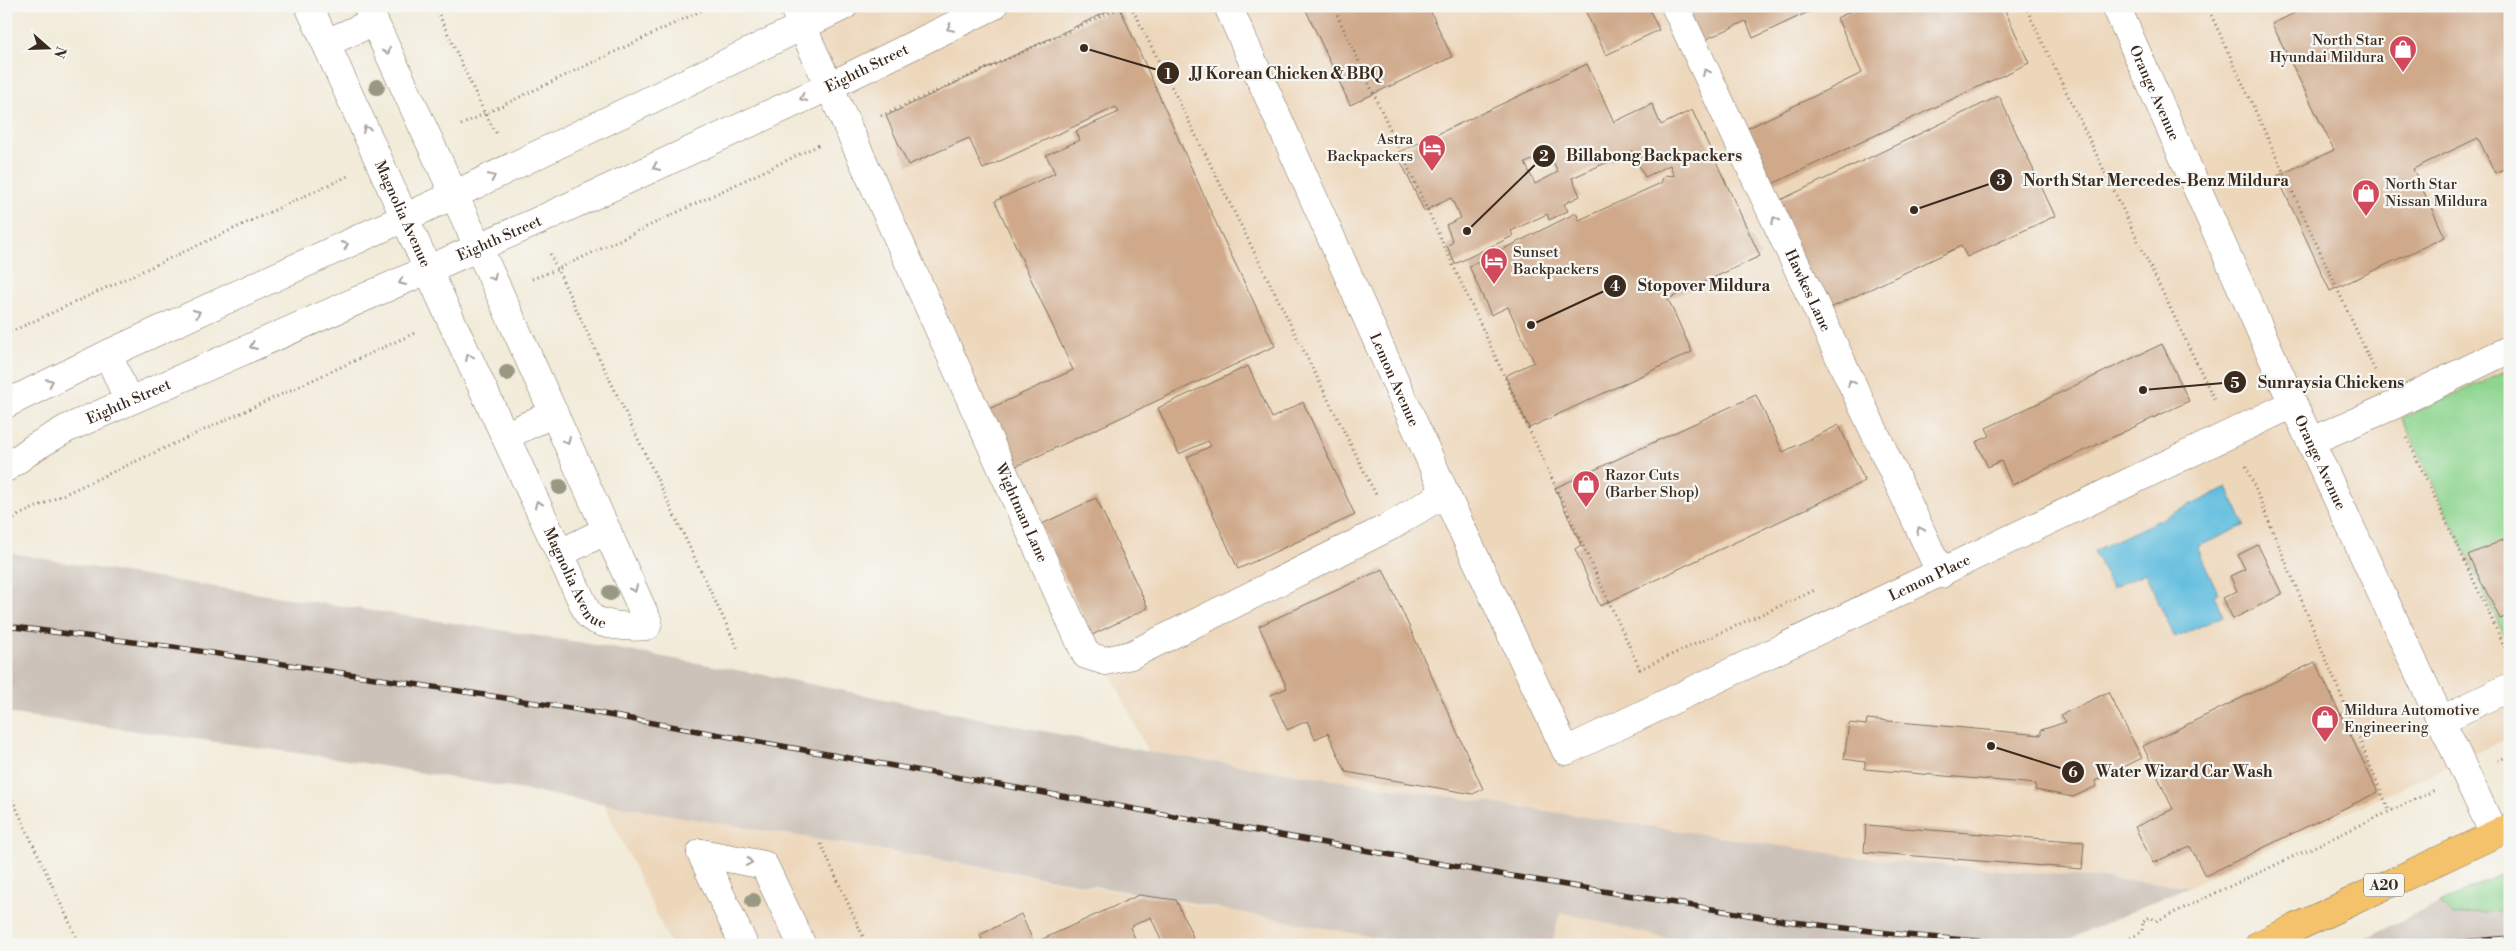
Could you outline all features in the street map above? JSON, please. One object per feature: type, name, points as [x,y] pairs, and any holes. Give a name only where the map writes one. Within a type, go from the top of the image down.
[{"type":"highway","name":"A20","points":[[2259,945],[2502,830]]},
{"type":"street","name":"Magnolia Avenue","points":[[309,6],[381,161],[449,316],[507,435],[592,619],[600,623],[647,626],[648,622],[500,292],[371,14]]},
{"type":"street","points":[[6,404],[108,354],[454,195],[513,166],[797,16],[844,6]]},
{"type":"street","name":"Eighth Street","points":[[6,468],[35,447],[66,429],[128,400],[538,221],[830,86],[993,6]]},
{"type":"street","name":"Lemon Avenue","points":[[1228,6],[1444,493],[1566,751]]},
{"type":"street","name":"Hawkes Lane","points":[[1675,6],[1941,574]]},
{"type":"street","name":"Orange Avenue","points":[[2116,6],[2293,404],[2468,775],[2502,830]]},
{"type":"street","points":[[326,44],[371,14]]},
{"type":"street","name":"Wightman Lane","points":[[797,16],[1086,655],[1105,661],[1131,655],[1391,526],[1444,493]]},
{"type":"street","points":[[2311,441],[2392,406],[2510,349]]},
{"type":"street","points":[[108,354],[128,400]]},
{"type":"street","name":"Lemon Place","points":[[1566,751],[1941,574],[2293,404]]},
{"type":"street","points":[[507,435],[554,414]]},
{"type":"street","points":[[560,553],[607,530]]},
{"type":"street","points":[[2442,720],[2510,687]]},
{"type":"street","points":[[744,945],[701,853],[764,865],[802,945]]},
{"type":"path","points":[[435,6],[485,114],[513,166]]},
{"type":"path","points":[[428,139],[485,114],[711,6]]},
{"type":"path","points":[[500,292],[556,270],[848,132],[1124,6]]},
{"type":"path","points":[[1131,6],[1391,526]]},
{"type":"path","points":[[1333,6],[1640,669],[1818,588]]},
{"type":"path","points":[[2206,6],[2510,658]]},
{"type":"path","points":[[6,334],[381,161]]},
{"type":"path","points":[[538,221],[556,270],[738,649]]},
{"type":"path","points":[[6,525],[28,511],[449,316]]},
{"type":"path","points":[[2117,945],[2142,932],[2143,921],[2150,917],[2156,921],[2510,755]]},
{"type":"path","points":[[6,786],[80,945]]},
{"type":"path","points":[[821,844],[867,945]]},
{"type":"shaded area","points":[[790,6],[2510,6],[2510,737],[2189,886],[2056,945],[671,945],[604,803],[1219,909],[1148,752]]},
{"type":"shaded area","points":[[6,552],[124,573],[584,643],[765,675],[1148,752],[1862,858],[2189,886],[2056,945],[1693,945],[1560,912],[1552,945],[1416,945],[1176,900],[334,758],[6,713]]},
{"type":"shaded area","points":[[2439,903],[2453,915],[2510,910],[2510,945],[2350,945]]},
{"type":"green space","points":[[2510,369],[2510,635],[2505,637],[2402,418]]},
{"type":"green space","points":[[2510,870],[2510,910],[2453,915],[2439,903]]},
{"type":"water","points":[[2227,488],[2245,525],[2197,547],[2218,593],[2214,595],[2223,616],[2175,638],[2145,573],[2112,588],[2094,551]]},
{"type":"building","points":[[1119,6],[1221,234],[1275,346],[1008,470],[989,409],[1073,370],[995,201],[1055,173],[1046,155],[1080,140],[1076,131],[1119,112],[1116,107],[983,169],[969,138],[908,165],[886,116]]},
{"type":"building","points":[[1304,6],[1428,6],[1452,57],[1350,105]]},
{"type":"building","points":[[1583,6],[1648,6],[1659,30],[1606,55]]},
{"type":"building","points":[[1684,6],[1821,6],[1753,38],[1746,21],[1700,42]]},
{"type":"building","points":[[1861,6],[2003,6],[2029,63],[1768,186],[1742,131],[1862,73],[1837,18]]},
{"type":"building","name":"North Star Hyundai Mildura","points":[[2309,6],[2510,6],[2510,166],[2495,173],[2478,138],[2413,169],[2445,237],[2330,291],[2277,176],[2334,150],[2272,24]]},
{"type":"building","points":[[1587,64],[1614,122],[1652,104],[1661,125],[1692,110],[1760,256],[1668,299],[1692,352],[1529,428],[1505,376],[1534,362],[1508,307],[1491,315],[1469,266],[1576,213],[1579,220],[1661,183],[1664,175],[1674,176],[1670,165],[1645,177],[1632,151],[1572,178],[1580,196],[1564,204],[1568,211],[1549,220],[1547,214],[1511,231],[1513,236],[1455,264],[1447,246],[1453,242],[1446,225],[1461,218],[1451,198],[1424,211],[1397,153]],"holes":[[[1549,153],[1558,172],[1535,184],[1525,163]]]},
{"type":"building","points":[[1999,96],[2055,216],[1967,257],[1961,246],[1824,311],[1774,203]]},
{"type":"building","points":[[2162,344],[2189,401],[2012,485],[2001,461],[1988,467],[1976,442],[1990,436],[1986,428]]},
{"type":"building","points":[[1248,366],[1272,418],[1303,402],[1355,515],[1238,569],[1187,457],[1211,446],[1208,441],[1179,454],[1158,408]]},
{"type":"building","points":[[1756,395],[1783,452],[1839,425],[1865,481],[1600,606],[1575,549],[1581,545],[1555,488]]},
{"type":"building","points":[[1096,498],[1148,608],[1092,635],[1040,525]]},
{"type":"building","points":[[2510,537],[2510,615],[2500,619],[2468,555]]},
{"type":"building","points":[[2258,545],[2282,594],[2233,619],[2223,598],[2237,591],[2230,576],[2245,569],[2238,555]]},
{"type":"building","points":[[1383,569],[1483,789],[1473,794],[1346,772],[1328,733],[1315,739],[1307,721],[1287,730],[1271,695],[1287,688],[1259,626]]},
{"type":"building","points":[[2315,662],[2378,792],[2205,876],[2190,846],[2153,863],[2135,827],[2173,809],[2143,746]]},
{"type":"building","points":[[2108,692],[2142,758],[2095,781],[2097,786],[2073,797],[2035,790],[2036,784],[1865,769],[1865,762],[1844,759],[1849,723],[1866,725],[1867,719],[2041,735],[2041,730],[2066,722],[2061,715]]},
{"type":"building","points":[[1866,825],[2084,842],[2082,869],[1864,852]]},
{"type":"building","points":[[1139,895],[1176,900],[1193,937],[1176,945],[1163,945],[1151,917],[1130,927],[1138,945],[984,945],[980,935],[1021,914],[1034,943]]},
{"type":"railway","points":[[6,626],[173,647],[569,708],[1487,872],[1785,921],[1905,935],[2026,945]]},
{"type":"railway","points":[[2428,945],[2510,938]]},
{"type":"place","name":"JJ Korean Chicken & BBQ","points":[[1084,48]]},
{"type":"place","name":"North Star Hyundai Mildura","points":[[2403,73]]},
{"type":"place","name":"Astra Backpackers","points":[[1432,172]]},
{"type":"place","name":"North Star Mercedes-Benz Mildura","points":[[1914,210]]},
{"type":"place","name":"North Star Nissan Mildura","points":[[2366,217]]},
{"type":"place","name":"Billabong Backpackers","points":[[1467,231]]},
{"type":"place","name":"Sunset Backpackers","points":[[1494,285]]},
{"type":"place","name":"Stopover Mildura","points":[[1531,325]]},
{"type":"place","name":"Sunraysia Chickens","points":[[2143,390]]},
{"type":"place","name":"Razor Cuts (Barber Shop)","points":[[1586,508]]},
{"type":"place","name":"Mildura Automotive Engineering","points":[[2325,743]]},
{"type":"place","name":"Water Wizard Car Wash","points":[[1991,746]]}]
